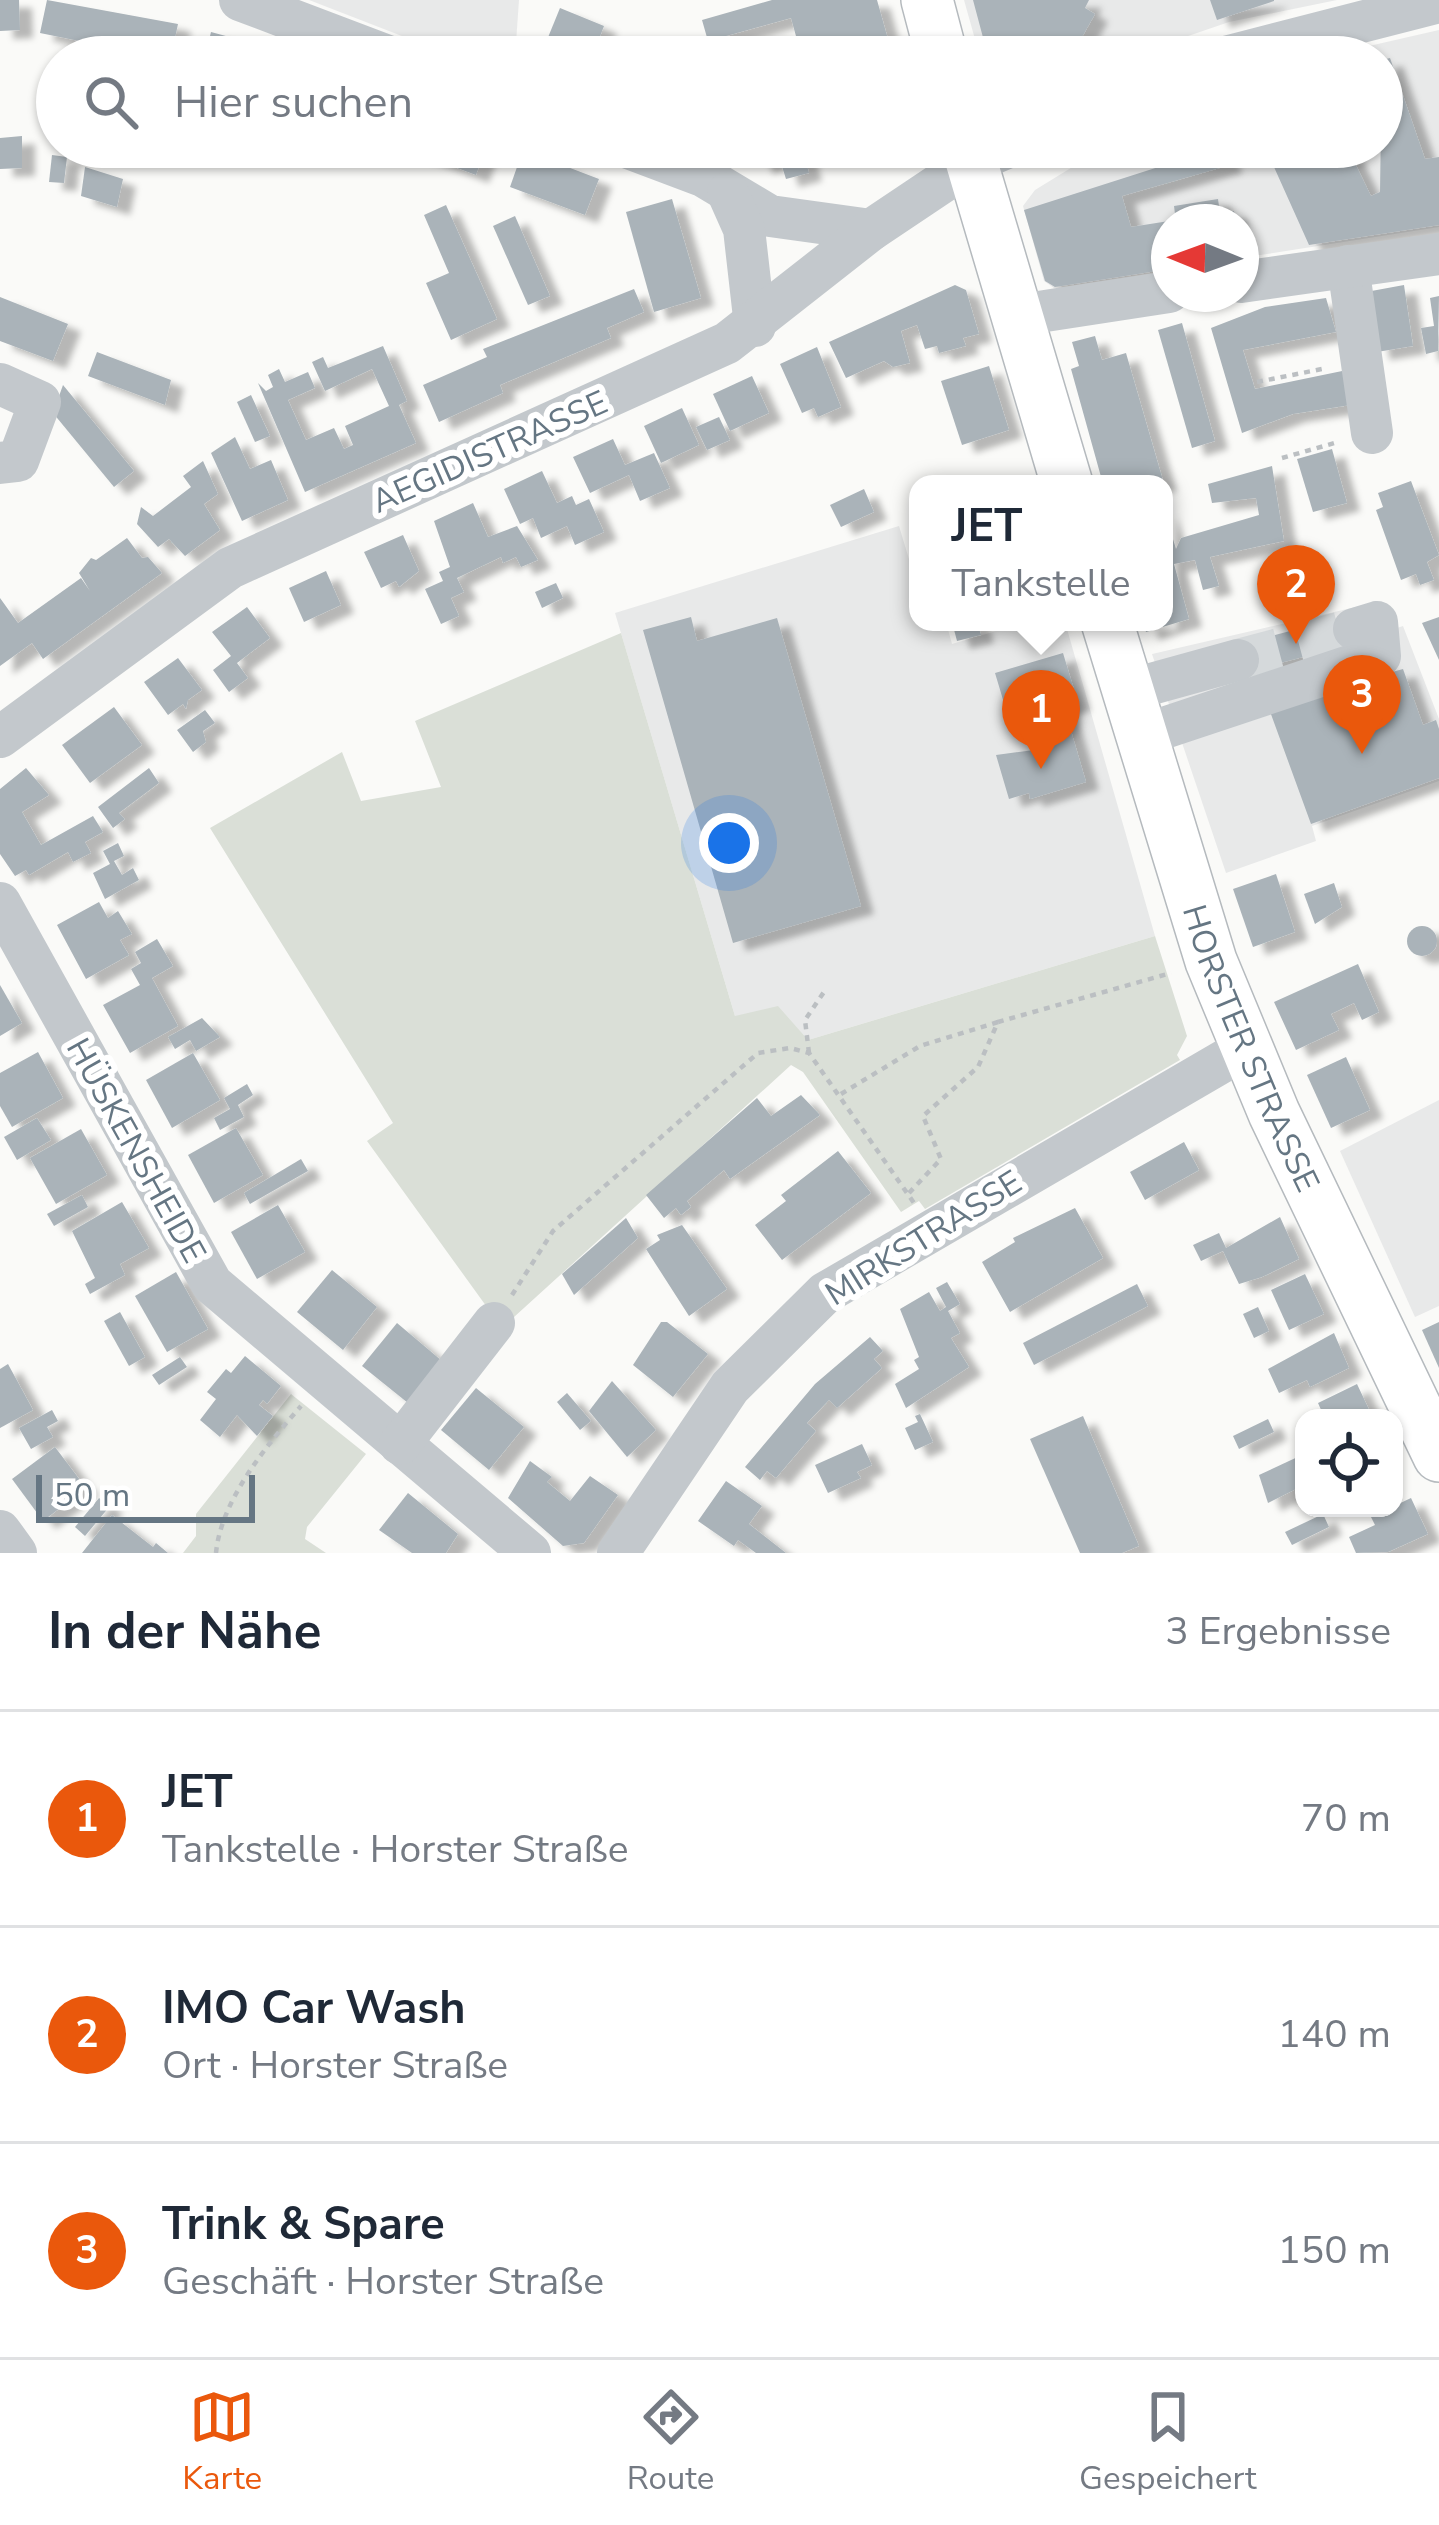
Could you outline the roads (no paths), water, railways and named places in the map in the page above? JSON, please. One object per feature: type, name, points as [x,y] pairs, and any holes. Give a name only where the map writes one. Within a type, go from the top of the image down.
[{"type":"main road","points":[[927,0],[936,36]]},
{"type":"main road","points":[[986,168],[1018,315],[1064,475]]},
{"type":"main road","name":"HORSTER STRASSE","points":[[1110,631],[1211,961],[1246,1048],[1439,1456]]},
{"type":"street","points":[[240,0],[335,36]]},
{"type":"street","points":[[1283,36],[1354,10],[1439,2]]},
{"type":"street","points":[[682,168],[770,216],[872,230]]},
{"type":"street","name":"AEGIDISTRASSE","points":[[1,733],[230,568],[755,326],[872,230],[959,168]]},
{"type":"street","points":[[728,194],[745,230],[755,326]]},
{"type":"street","points":[[1259,279],[1439,254]]},
{"type":"street","points":[[1348,266],[1372,433]]},
{"type":"street","points":[[1018,315],[1151,295]]},
{"type":"street","points":[[0,384],[40,402],[18,461],[0,463]]},
{"type":"street","points":[[1133,713],[1380,656],[1377,622],[1354,629]]},
{"type":"street","points":[[1133,713],[1238,660]]},
{"type":"street","name":"HÜSKENSHEIDE","points":[[0,903],[212,1284],[530,1553]]},
{"type":"street","name":"MIRKSTRASSE","points":[[618,1553],[730,1387],[919,1211],[1246,1048]]},
{"type":"street","points":[[400,1444],[494,1323]]},
{"type":"street","points":[[0,1531],[16,1553]]},
{"type":"tunnel","points":[[1238,660],[1354,629]]},
{"type":"place","name":"IMO Car Wash","points":[[1296,644]]},
{"type":"place","name":"Trink & Spare","points":[[1362,754]]},
{"type":"place","name":"JET","points":[[1041,769]]}]
